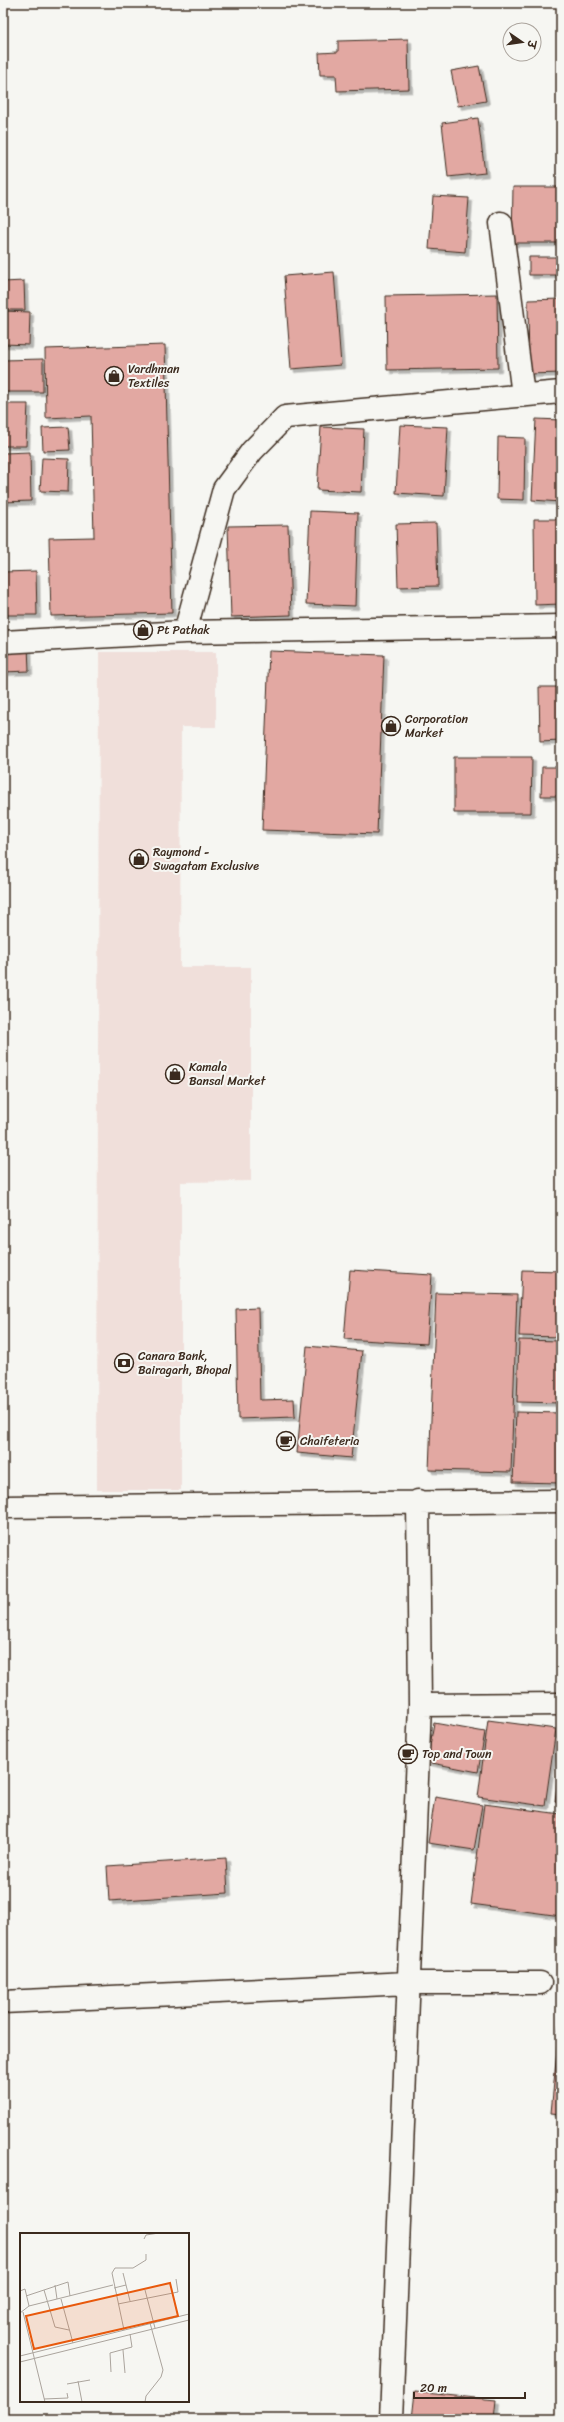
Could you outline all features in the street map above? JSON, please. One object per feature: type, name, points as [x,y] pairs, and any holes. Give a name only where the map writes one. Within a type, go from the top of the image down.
[{"type":"street","points":[[501,224],[523,396]]},
{"type":"street","points":[[185,632],[224,489],[252,451],[285,417],[561,392]]},
{"type":"street","points":[[3,642],[185,632],[561,626]]},
{"type":"street","points":[[3,1507],[561,1500]]},
{"type":"street","points":[[391,2419],[420,1705],[418,1501]]},
{"type":"street","points":[[420,1705],[561,1704]]},
{"type":"street","points":[[3,2002],[408,1983],[540,1983]]},
{"type":"shaded area","name":"Kamala Bansal Market","points":[[99,652],[216,652],[216,727],[181,727],[180,967],[251,967],[251,1181],[181,1182],[181,1490],[97,1490]]},
{"type":"building","points":[[408,39],[409,89],[337,91],[336,75],[320,75],[319,53],[338,52],[338,41]]},
{"type":"building","points":[[479,66],[486,101],[458,106],[451,71]]},
{"type":"building","points":[[478,118],[485,173],[448,177],[442,123]]},
{"type":"building","points":[[513,187],[561,187],[561,243],[512,243]]},
{"type":"building","points":[[433,196],[469,198],[465,252],[429,249]]},
{"type":"building","points":[[529,257],[561,257],[561,275],[529,275]]},
{"type":"building","points":[[334,272],[341,365],[291,369],[284,276]]},
{"type":"building","points":[[24,281],[25,310],[3,310],[3,282]]},
{"type":"building","points":[[497,294],[498,368],[387,370],[386,296]]},
{"type":"building","points":[[561,299],[561,373],[529,374],[528,300]]},
{"type":"building","points":[[3,311],[30,312],[29,345],[3,344]]},
{"type":"building","points":[[165,345],[172,613],[51,616],[49,538],[94,537],[91,416],[46,418],[45,349]]},
{"type":"building","points":[[43,359],[43,392],[3,392],[3,360]]},
{"type":"building","points":[[3,404],[28,404],[26,446],[3,446]]},
{"type":"building","points":[[536,419],[561,420],[561,502],[532,500]]},
{"type":"building","points":[[400,425],[448,427],[444,496],[396,493]]},
{"type":"building","points":[[68,427],[70,450],[43,451],[42,428]]},
{"type":"building","points":[[321,427],[364,429],[361,492],[317,490]]},
{"type":"building","points":[[498,437],[525,438],[524,500],[497,499]]},
{"type":"building","points":[[30,452],[31,501],[3,502],[3,453]]},
{"type":"building","points":[[42,458],[69,459],[68,492],[40,491]]},
{"type":"building","points":[[310,511],[358,513],[355,606],[306,604]]},
{"type":"building","points":[[534,519],[561,519],[561,604],[535,605]]},
{"type":"building","points":[[436,523],[438,586],[398,587],[396,524]]},
{"type":"building","points":[[288,525],[291,615],[231,617],[228,526]]},
{"type":"building","points":[[36,571],[37,615],[3,615],[3,572]]},
{"type":"building","points":[[28,645],[29,671],[3,672],[3,646]]},
{"type":"building","points":[[269,651],[384,655],[377,834],[262,830]]},
{"type":"building","points":[[539,687],[561,687],[561,741],[540,742]]},
{"type":"building","points":[[454,757],[532,757],[531,813],[454,813]]},
{"type":"building","points":[[542,767],[561,767],[561,796],[541,796]]},
{"type":"building","points":[[350,1270],[432,1275],[427,1344],[344,1339]]},
{"type":"building","points":[[522,1270],[561,1271],[561,1337],[519,1336]]},
{"type":"building","points":[[436,1293],[517,1295],[511,1472],[429,1470]]},
{"type":"building","points":[[258,1308],[260,1400],[294,1399],[295,1417],[238,1419],[236,1309]]},
{"type":"building","points":[[519,1340],[561,1341],[561,1403],[517,1402]]},
{"type":"building","points":[[307,1346],[362,1351],[351,1458],[297,1453]]},
{"type":"building","points":[[516,1412],[561,1413],[561,1483],[513,1482]]},
{"type":"building","points":[[488,1720],[556,1729],[545,1806],[478,1797]]},
{"type":"building","points":[[434,1723],[485,1732],[478,1772],[427,1762]]},
{"type":"building","points":[[561,1756],[561,1802],[555,1801]]},
{"type":"building","points":[[435,1797],[482,1805],[474,1850],[428,1843]]},
{"type":"building","points":[[484,1804],[561,1814],[561,1916],[471,1904]]},
{"type":"building","points":[[226,1858],[228,1893],[109,1901],[107,1866]]},
{"type":"building","points":[[561,2009],[561,2114],[551,2113]]},
{"type":"building","points":[[561,2239],[561,2257],[559,2257]]},
{"type":"building","points":[[415,2392],[496,2400],[494,2419],[412,2419]]},
{"type":"place","name":"Vardhman Textiles","points":[[114,376]]},
{"type":"place","name":"Pt Pathak","points":[[143,630]]},
{"type":"place","name":"Corporation Market","points":[[391,726]]},
{"type":"place","name":"Raymond - Swagatam Exclusive","points":[[139,859]]},
{"type":"place","name":"Kamala Bansal Market","points":[[175,1074]]},
{"type":"place","name":"Canara Bank, Bairagarh, Bhopal","points":[[124,1363]]},
{"type":"place","name":"Chaifeteria","points":[[286,1441]]},
{"type":"place","name":"Top and Town","points":[[408,1754]]}]
